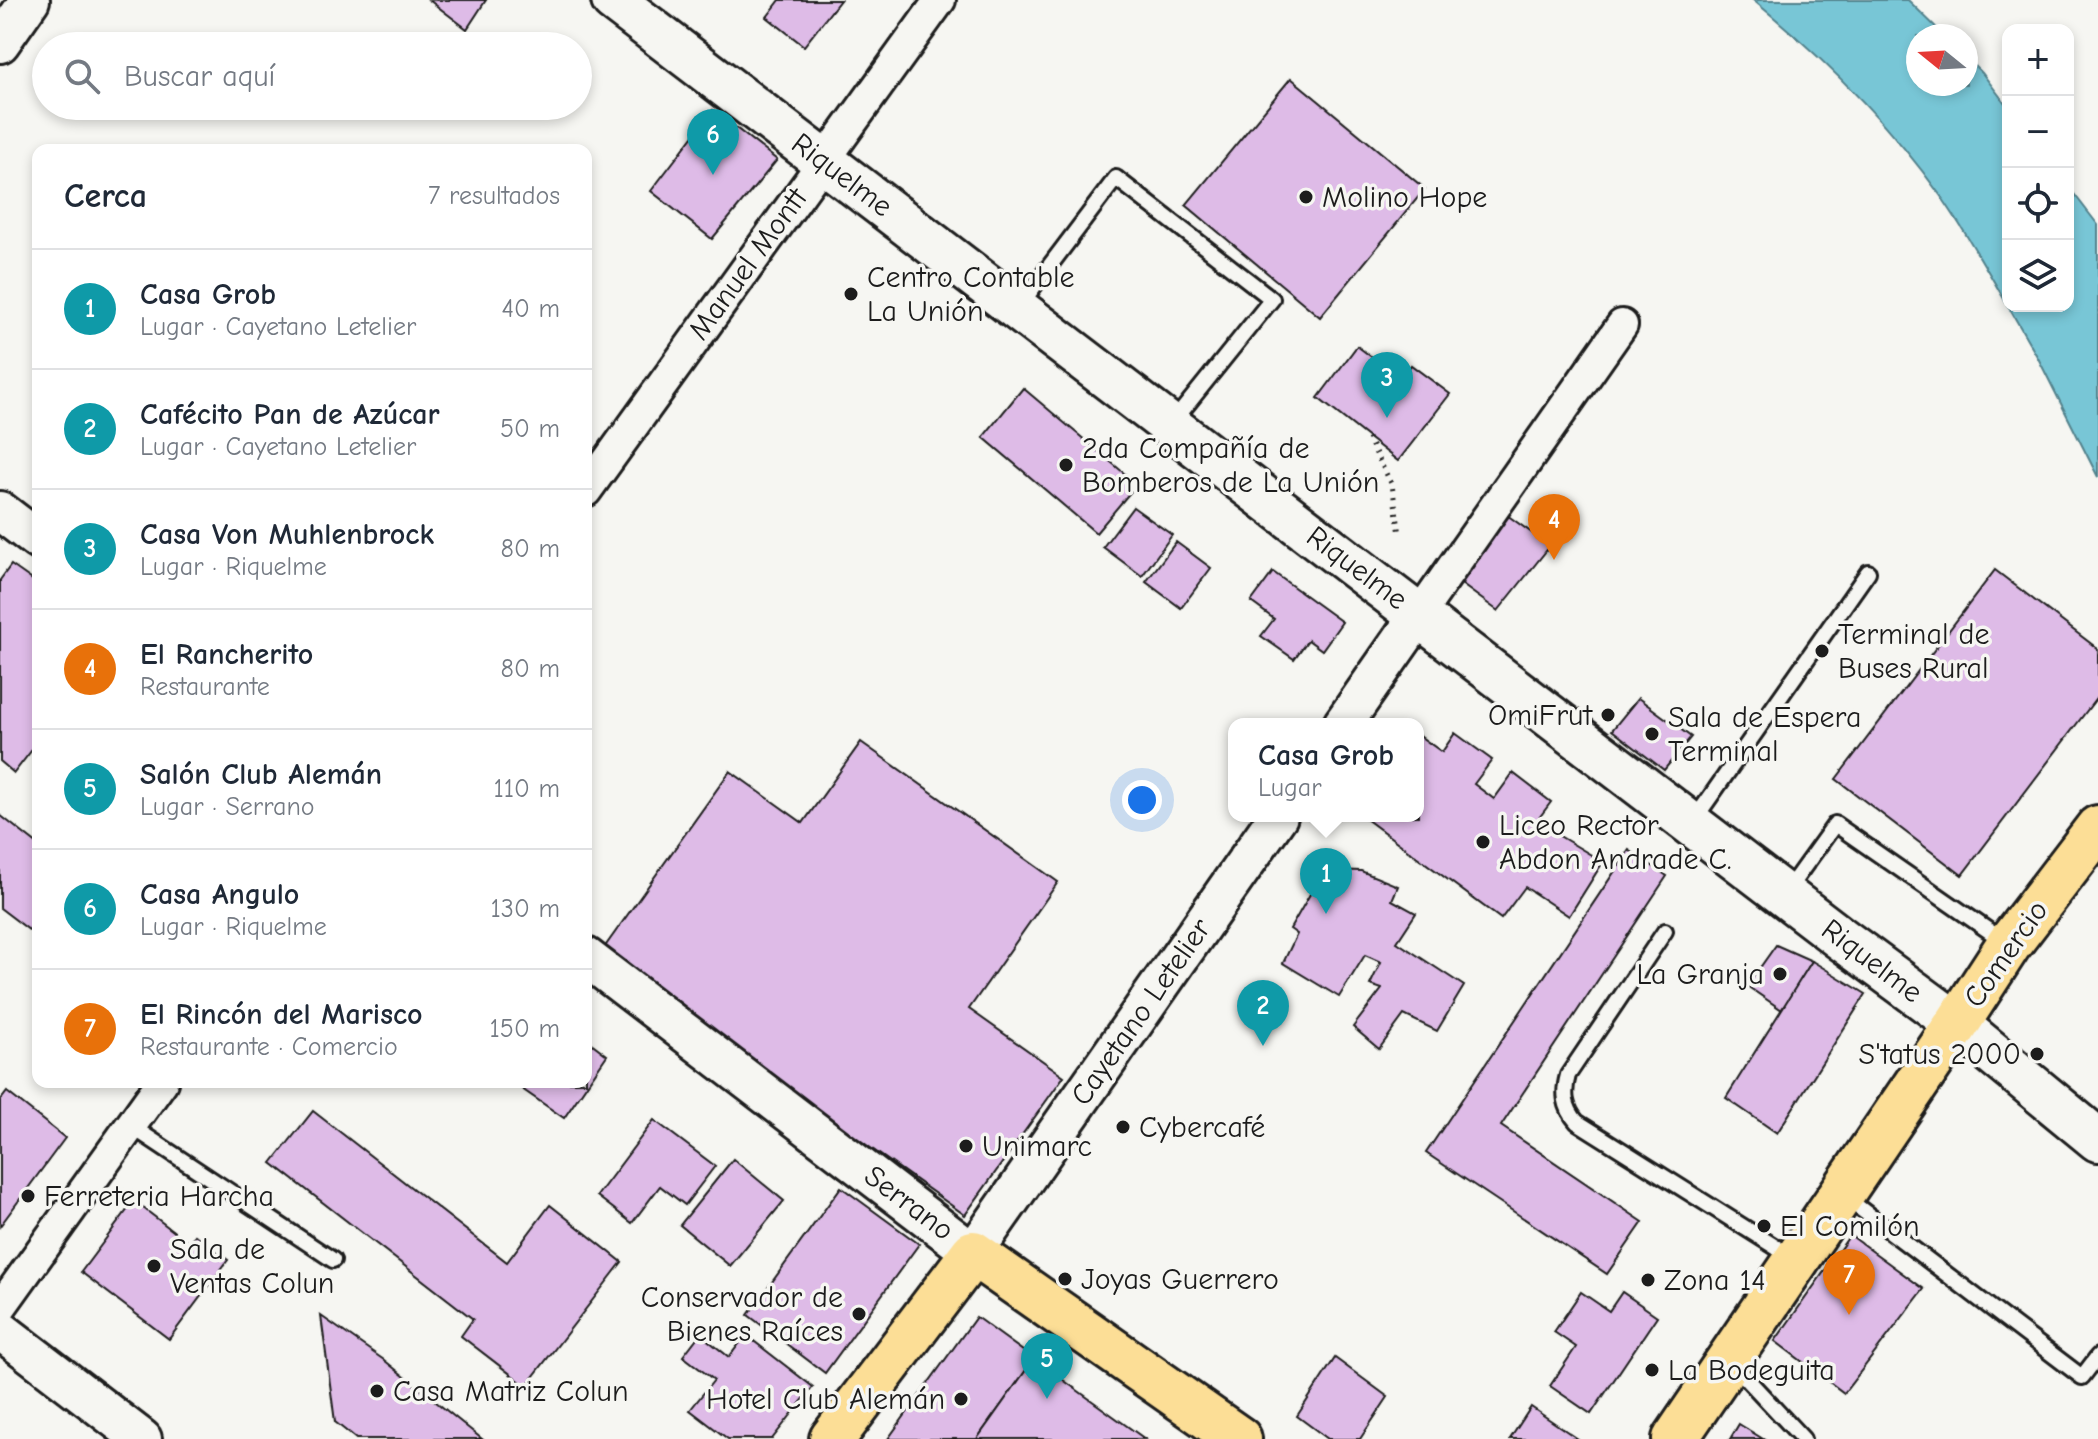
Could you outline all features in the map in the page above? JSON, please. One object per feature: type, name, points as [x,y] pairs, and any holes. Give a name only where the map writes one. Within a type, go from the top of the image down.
[{"type":"main road","name":"Riquelme","points":[[613,0],[1957,1024],[2098,1140]]},
{"type":"main road","name":"Comercio","points":[[1675,1439],[2009,944],[2098,828]]},
{"type":"main road","name":"Cayetano Letelier","points":[[832,1439],[973,1253]]},
{"type":"main road","name":"Serrano","points":[[973,1253],[1239,1439]]},
{"type":"street","points":[[0,43],[30,0]]},
{"type":"street","name":"Manuel Montt","points":[[592,483],[940,0]]},
{"type":"street","points":[[1347,718],[1622,325]]},
{"type":"street","points":[[0,511],[32,535]]},
{"type":"street","name":"Cayetano Letelier","points":[[973,1253],[1274,822]]},
{"type":"street","name":"Serrano","points":[[592,962],[973,1253]]},
{"type":"street","points":[[0,1308],[158,1088]]},
{"type":"street","points":[[0,1330],[142,1439]]},
{"type":"lane","points":[[1017,308],[1116,178],[1272,299],[1170,426]]},
{"type":"lane","points":[[1691,824],[1868,572]]},
{"type":"lane","points":[[1784,895],[1835,824],[2009,944]]},
{"type":"lane","points":[[1665,931],[1568,1075],[1564,1089],[1570,1114],[1577,1122],[1797,1260]]},
{"type":"lane","points":[[131,1126],[333,1260]]},
{"type":"lane","points":[[1841,1194],[2082,1377],[2098,1356]]},
{"type":"lane","points":[[1729,1359],[1803,1439]]},
{"type":"path","points":[[1368,438],[1392,485],[1400,534]]},
{"type":"water","points":[[1753,0],[1908,0],[1933,24],[1906,24],[1906,96],[1978,96],[1978,69],[1982,73],[2002,99],[2002,296],[1949,208],[1920,168],[1876,116],[1804,44]]},
{"type":"water","points":[[2074,194],[2098,225],[2098,477],[2011,312],[2074,312]]},
{"type":"building","points":[[429,0],[486,0],[467,29]]},
{"type":"building","points":[[780,0],[840,0],[804,46],[767,17]]},
{"type":"building","name":"Molino Hope","points":[[1291,78],[1425,189],[1320,317],[1186,205]]},
{"type":"building","points":[[713,110],[777,160],[712,239],[651,191]]},
{"type":"building","points":[[1357,346],[1401,379],[1411,365],[1450,394],[1398,461],[1318,398]]},
{"type":"building","name":"2da Compañía de Bomberos de La Unión","points":[[1023,388],[1137,484],[1096,533],[983,437]]},
{"type":"building","points":[[1133,507],[1172,535],[1142,576],[1103,547]]},
{"type":"building","points":[[1507,515],[1550,546],[1498,611],[1457,581]]},
{"type":"building","points":[[1176,542],[1211,568],[1181,608],[1146,582]]},
{"type":"building","points":[[11,565],[32,580],[32,750],[14,773],[0,761],[0,580]]},
{"type":"building","points":[[1995,570],[2098,649],[2098,696],[1962,875],[1836,779]]},
{"type":"building","points":[[1273,572],[1342,622],[1322,650],[1308,640],[1294,659],[1261,636],[1274,619],[1251,602]]},
{"type":"building","name":"Sala de Espera Terminal","points":[[1638,698],[1691,737],[1664,770],[1612,730]]},
{"type":"building","name":"Liceo Rector Abdon Andrade C.","points":[[1455,733],[1492,760],[1474,784],[1494,799],[1513,773],[1551,802],[1536,822],[1603,862],[1569,916],[1525,887],[1501,919],[1370,822],[1424,822],[1424,739],[1442,752]]},
{"type":"building","points":[[861,742],[1058,882],[969,1009],[1064,1076],[965,1215],[599,955],[730,771],[803,823]]},
{"type":"building","points":[[0,815],[32,840],[32,926],[29,930],[0,908]]},
{"type":"building","points":[[1629,850],[1667,876],[1501,1126],[1643,1222],[1607,1274],[1426,1153]]},
{"type":"building","points":[[1333,870],[1361,871],[1398,886],[1392,900],[1416,913],[1397,942],[1464,986],[1437,1031],[1404,1015],[1379,1049],[1353,1027],[1382,989],[1370,985],[1381,962],[1365,955],[1339,997],[1283,963],[1297,934],[1290,929],[1314,887],[1327,882]]},
{"type":"building","name":"La Granja","points":[[1776,945],[1812,961],[1782,1010],[1747,986]]},
{"type":"building","points":[[1812,961],[1866,994],[1777,1133],[1726,1098]]},
{"type":"building","points":[[592,1044],[607,1055],[592,1077]]},
{"type":"building","points":[[523,1088],[584,1088],[564,1118]]},
{"type":"building","points":[[7,1092],[65,1138],[0,1226],[0,1101]]},
{"type":"building","points":[[313,1111],[507,1262],[550,1205],[622,1262],[526,1386],[461,1336],[473,1319],[272,1163]]},
{"type":"building","points":[[654,1120],[715,1166],[685,1205],[660,1186],[632,1223],[597,1196]]},
{"type":"building","points":[[733,1159],[784,1201],[730,1266],[680,1225]]},
{"type":"building","points":[[841,1187],[919,1244],[825,1373],[748,1315]]},
{"type":"building","name":"Sala de Ventas Colun","points":[[134,1201],[189,1243],[195,1235],[228,1260],[169,1339],[81,1272]]},
{"type":"building","points":[[1850,1235],[1924,1289],[1844,1393],[1775,1341]]},
{"type":"building","points":[[1581,1292],[1609,1311],[1622,1292],[1657,1316],[1591,1414],[1550,1386],[1576,1347],[1554,1332]]},
{"type":"building","name":"Casa Matriz Colun","points":[[321,1316],[384,1360],[482,1439],[356,1439],[335,1422]]},
{"type":"building","name":"Hotel Club Alemán","points":[[976,1317],[1034,1359],[977,1439],[888,1439]]},
{"type":"building","points":[[700,1334],[729,1357],[746,1335],[813,1387],[772,1439],[728,1439],[690,1410],[714,1380],[683,1356]]},
{"type":"building","points":[[1335,1358],[1388,1397],[1360,1439],[1328,1439],[1297,1416]]},
{"type":"building","points":[[1034,1359],[1145,1439],[977,1439]]},
{"type":"building","points":[[1531,1407],[1578,1439],[1510,1439]]},
{"type":"building","points":[[1739,1424],[1763,1439],[1730,1439]]},
{"type":"place","name":"Casa Angulo","points":[[713,175]]},
{"type":"place","name":"Molino Hope","points":[[1306,197]]},
{"type":"place","name":"Centro Contable La Unión","points":[[851,294]]},
{"type":"place","name":"Casa Von Muhlenbrock","points":[[1387,418]]},
{"type":"place","name":"2da Compañía de Bomberos de La Unión","points":[[1066,465]]},
{"type":"place","name":"El Rancherito","points":[[1554,560]]},
{"type":"place","name":"Terminal de Buses Rural","points":[[1822,651]]},
{"type":"place","name":"OmiFrut","points":[[1608,715]]},
{"type":"place","name":"Sala de Espera Terminal","points":[[1652,734]]},
{"type":"place","name":"Liceo Rector Abdon Andrade C.","points":[[1483,842]]},
{"type":"place","name":"Casa Grob","points":[[1326,914]]},
{"type":"place","name":"La Granja","points":[[1780,974]]},
{"type":"place","name":"Cafécito Pan de Azúcar","points":[[1263,1046]]},
{"type":"place","name":"S'tatus 2000","points":[[2037,1054]]},
{"type":"place","name":"Cybercafé","points":[[1123,1127]]},
{"type":"place","name":"Unimarc","points":[[966,1146]]},
{"type":"place","name":"Ferreteria Harcha","points":[[28,1196]]},
{"type":"place","name":"El Comilón","points":[[1764,1226]]},
{"type":"place","name":"Sala de Ventas Colun","points":[[154,1266]]},
{"type":"place","name":"Joyas Guerrero","points":[[1065,1279]]},
{"type":"place","name":"Zona 14","points":[[1648,1280]]},
{"type":"place","name":"Conservador de Bienes Raíces","points":[[859,1314]]},
{"type":"place","name":"El Rincón del Marisco","points":[[1849,1315]]},
{"type":"place","name":"La Bodeguita","points":[[1652,1370]]},
{"type":"place","name":"Casa Matriz Colun","points":[[377,1391]]},
{"type":"place","name":"Hotel Club Alemán","points":[[961,1399]]},
{"type":"place","name":"Salón Club Alemán","points":[[1047,1399]]}]
